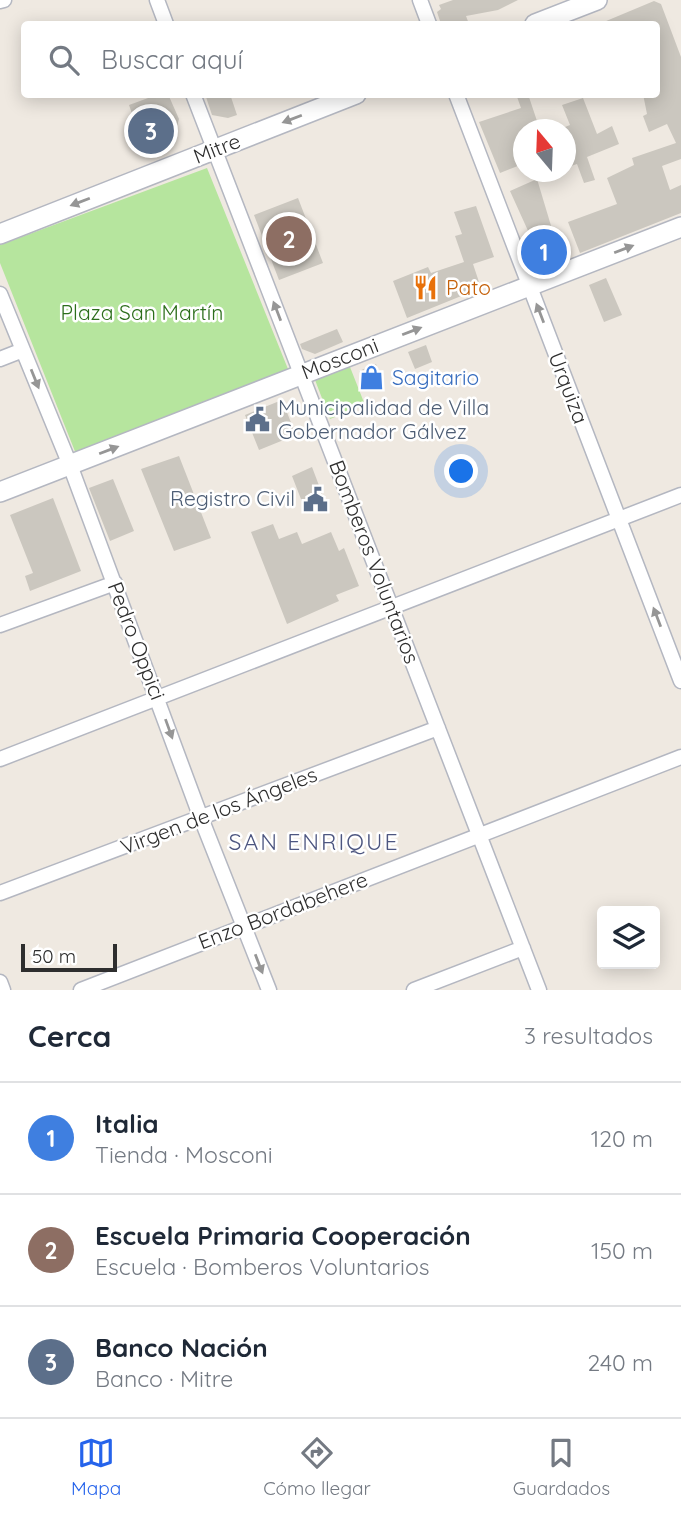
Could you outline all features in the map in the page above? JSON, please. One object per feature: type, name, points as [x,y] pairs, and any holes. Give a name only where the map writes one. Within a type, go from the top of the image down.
[{"type":"street","points":[[157,0],[165,21]]},
{"type":"street","points":[[419,0],[428,21]]},
{"type":"street","points":[[543,21],[597,0]]},
{"type":"street","name":"Bomberos Voluntarios","points":[[195,98],[539,990]]},
{"type":"street","name":"Mitre","points":[[0,234],[346,98]]},
{"type":"street","name":"Urquiza","points":[[458,98],[681,681]]},
{"type":"street","name":"Mosconi","points":[[0,492],[681,227]]},
{"type":"street","name":"Pedro Oppici","points":[[0,294],[70,465],[201,818],[269,990]]},
{"type":"street","points":[[0,359],[23,350]]},
{"type":"street","points":[[0,759],[681,495]]},
{"type":"street","points":[[0,625],[115,583]]},
{"type":"street","name":"Virgen de los Ángeles","points":[[0,893],[438,727]]},
{"type":"street","name":"Enzo Bordabehere","points":[[81,990],[681,757]]},
{"type":"street","points":[[414,990],[523,948]]},
{"type":"street","points":[[0,982],[3,990]]},
{"type":"green space","name":"Plaza San Martín","points":[[207,168],[290,374],[78,459],[0,263],[0,245]]},
{"type":"green space","points":[[350,367],[365,405],[330,419],[315,380]]},
{"type":"building","points":[[453,0],[518,0],[498,10],[466,16],[468,21],[440,21],[437,12],[441,9],[439,5]]},
{"type":"building","points":[[654,1],[661,4],[681,57],[681,159],[662,166],[670,190],[681,185],[681,213],[580,253],[568,222],[617,204],[607,178],[634,165],[632,158],[676,143],[667,124],[649,132],[643,116],[647,114],[644,98],[660,98],[660,21],[606,21]]},
{"type":"building","points":[[148,98],[170,98],[179,119],[173,140],[145,151],[129,105]]},
{"type":"building","points":[[206,98],[231,98],[237,115],[228,118],[212,115]]},
{"type":"building","points":[[517,98],[529,98],[536,119],[513,119],[513,168],[500,173],[479,122],[521,108]]},
{"type":"building","points":[[583,98],[597,134],[612,126],[619,144],[587,157],[595,180],[584,183],[576,164],[576,119],[568,119],[562,105]]},
{"type":"building","points":[[530,182],[538,182],[561,259],[536,268],[524,235],[529,233],[510,191]]},
{"type":"building","points":[[298,198],[323,263],[279,280],[254,215]]},
{"type":"building","points":[[476,206],[494,257],[473,264],[481,288],[407,318],[393,281],[428,267],[431,273],[464,262],[455,236],[462,234],[454,212]]},
{"type":"building","points":[[606,278],[622,315],[604,322],[589,285]]},
{"type":"building","points":[[337,329],[343,342],[315,354],[302,349],[300,344]]},
{"type":"building","points":[[426,345],[432,362],[415,369],[408,352]]},
{"type":"building","name":"Sagitario","points":[[376,364],[384,385],[367,391],[359,371]]},
{"type":"building","points":[[282,400],[296,435],[259,450],[245,415]]},
{"type":"building","points":[[179,456],[211,538],[174,551],[141,469]]},
{"type":"building","points":[[312,467],[326,504],[306,512],[292,476]]},
{"type":"building","points":[[113,479],[134,531],[110,541],[89,488]]},
{"type":"building","points":[[53,498],[81,571],[30,591],[25,576],[33,573],[10,515]]},
{"type":"building","points":[[273,524],[279,539],[297,532],[302,544],[331,532],[339,551],[344,548],[359,586],[336,595],[339,601],[287,624],[251,532]]},
{"type":"place","name":"Banco Nación","points":[[151,131]]},
{"type":"place","name":"Escuela Primaria Cooperación","points":[[289,239]]},
{"type":"place","name":"Italia","points":[[544,252]]},
{"type":"place","name":"Pato","points":[[426,288]]},
{"type":"place","name":"Sagitario","points":[[372,378]]},
{"type":"place","name":"Municipalidad de Villa Gobernador Gálvez","points":[[258,420]]},
{"type":"place","name":"Registro Civil","points":[[315,499]]},
{"type":"district","name":"SAN ENRIQUE","points":[[314,842]]}]
